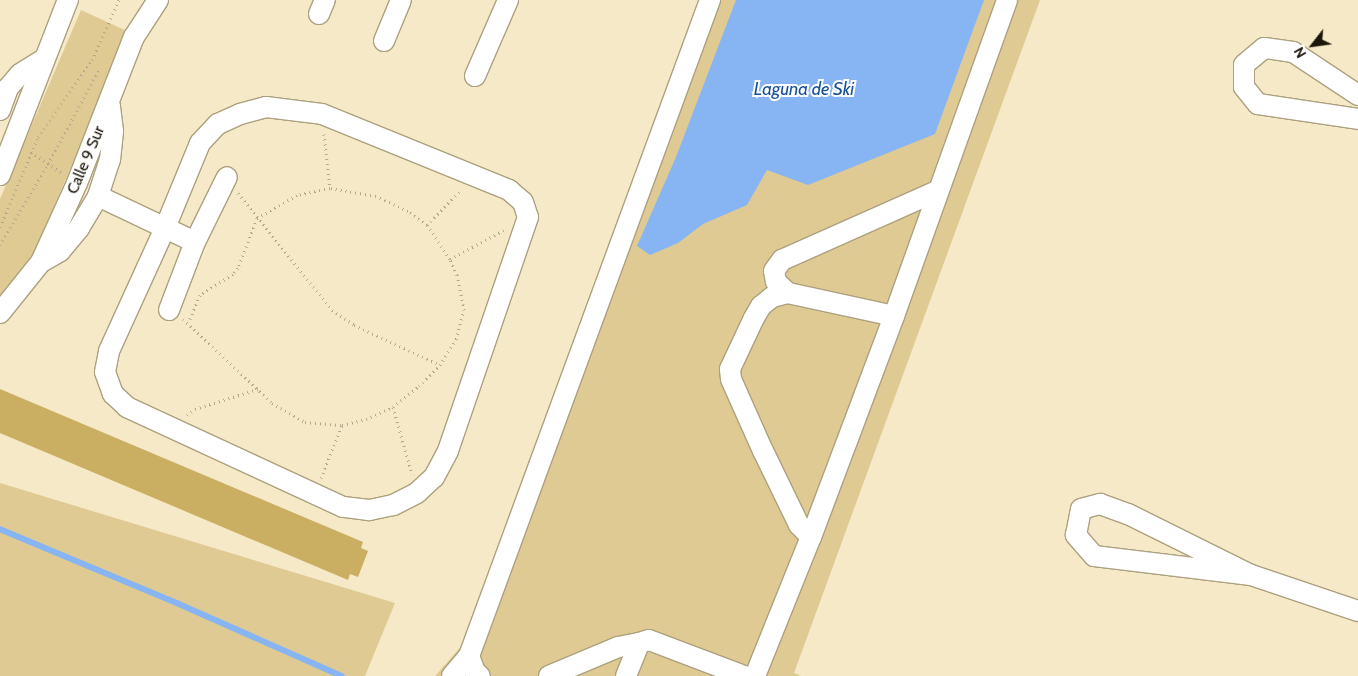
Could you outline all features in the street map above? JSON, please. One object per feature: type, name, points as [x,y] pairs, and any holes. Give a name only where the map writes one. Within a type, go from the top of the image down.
[{"type":"street","points":[[0,174],[68,0]]},
{"type":"street","name":"Calle 9 Sur","points":[[0,313],[41,262],[77,183],[134,37],[158,0]]},
{"type":"street","points":[[384,41],[401,0]]},
{"type":"street","points":[[475,76],[508,0]]},
{"type":"street","points":[[452,676],[469,656],[710,0]]},
{"type":"street","points":[[755,676],[811,537],[894,316],[937,191],[1007,0]]},
{"type":"street","points":[[1358,95],[1293,52],[1264,48],[1244,65],[1244,87],[1258,104],[1358,119]]},
{"type":"street","points":[[0,110],[8,88],[20,74],[44,59]]},
{"type":"street","points":[[41,262],[60,251],[78,228],[98,196],[110,160],[113,131],[110,101]]},
{"type":"street","points":[[266,108],[322,114],[475,176],[509,190],[523,202],[528,217],[448,451],[434,477],[417,493],[393,505],[369,510],[343,508],[127,407],[113,394],[105,372],[108,350],[165,228],[200,143],[218,124],[240,114],[266,108]]},
{"type":"street","points":[[168,310],[195,242],[227,177]]},
{"type":"street","points":[[788,293],[776,282],[774,271],[782,260],[937,191]]},
{"type":"street","points":[[98,196],[195,242]]},
{"type":"street","points":[[811,537],[795,517],[762,451],[731,379],[730,368],[761,306],[772,297],[788,293],[894,316]]},
{"type":"street","points":[[1251,576],[1094,556],[1076,535],[1081,510],[1100,504],[1128,514],[1251,576],[1358,611]]},
{"type":"street","points":[[549,676],[618,647],[649,640],[744,676]]},
{"type":"street","points":[[626,676],[639,643]]},
{"type":"street","points":[[469,656],[475,672],[480,676]]},
{"type":"path","points":[[0,228],[38,136],[92,60],[119,0]]},
{"type":"path","points":[[0,244],[48,164],[101,66]]},
{"type":"path","points":[[322,114],[330,188]]},
{"type":"path","points":[[13,142],[77,183]]},
{"type":"path","points":[[427,225],[475,176]]},
{"type":"path","points":[[227,177],[257,218],[332,310],[354,325],[440,366]]},
{"type":"path","points":[[330,188],[376,196],[408,211],[427,225],[450,259],[457,275],[464,310],[456,340],[440,366],[394,407],[366,419],[342,425],[305,422],[272,403],[188,323],[200,295],[233,274],[238,268],[257,218],[297,195],[330,188]]},
{"type":"path","points":[[450,259],[528,217]]},
{"type":"path","points":[[178,430],[187,415],[195,409],[258,389]]},
{"type":"path","points":[[394,407],[417,493]]},
{"type":"path","points":[[314,494],[342,425]]},
{"type":"shaded area","points":[[716,0],[1040,0],[794,673],[801,676],[435,676],[494,609]]},
{"type":"shaded area","points":[[81,10],[129,32],[22,281],[0,305],[0,199]]},
{"type":"shaded area","points":[[0,483],[395,603],[365,676],[0,676]]},
{"type":"water","name":"Laguna de Ski","points":[[736,0],[984,0],[935,134],[808,185],[767,170],[747,205],[703,224],[678,243],[650,255],[637,246],[676,157]]},
{"type":"building","points":[[0,389],[363,542],[361,548],[368,551],[358,577],[350,574],[348,580],[0,433]]},
{"type":"waterway","points":[[0,529],[177,603],[342,676]]}]
